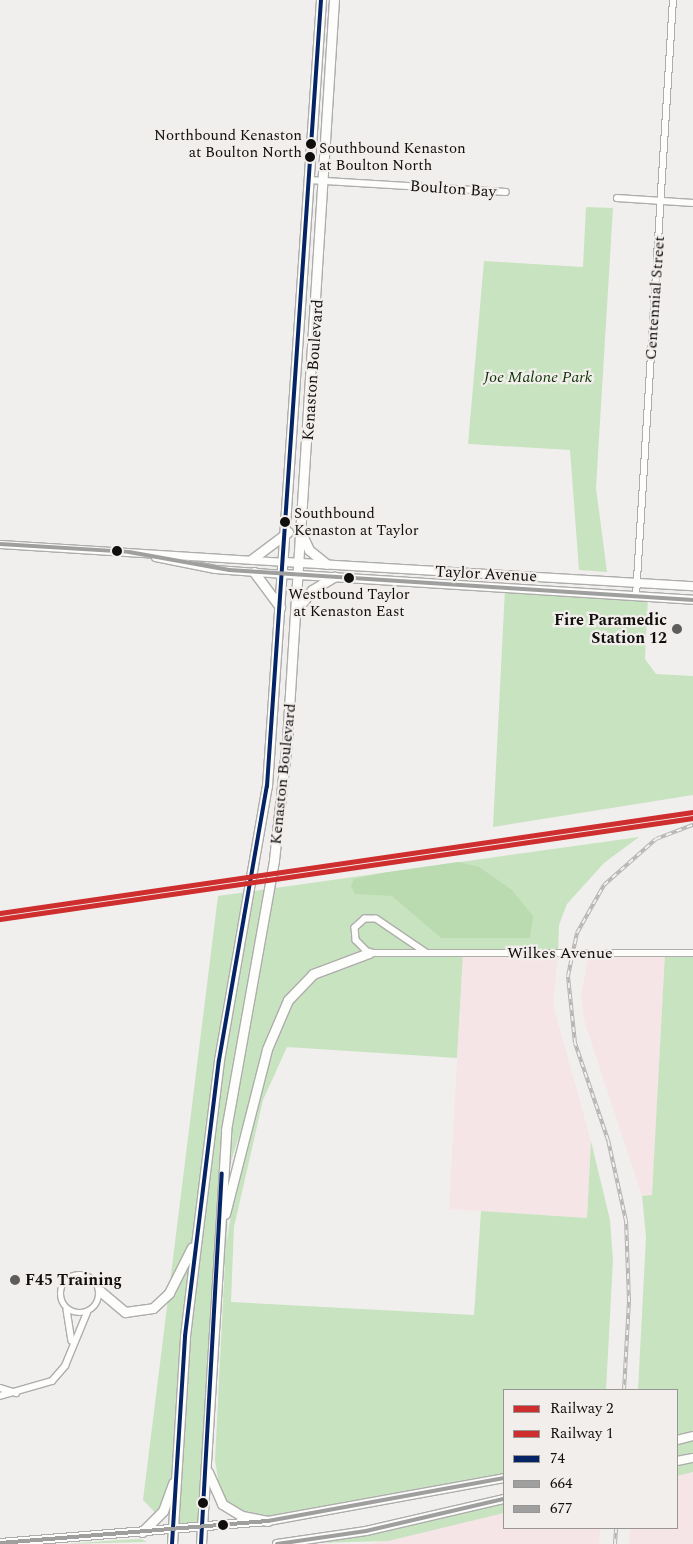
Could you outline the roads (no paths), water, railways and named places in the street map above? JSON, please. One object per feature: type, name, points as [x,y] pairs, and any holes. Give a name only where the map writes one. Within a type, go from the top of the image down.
[{"type":"main road","name":"Kenaston Boulevard","points":[[172,1544],[196,1237],[219,1060],[262,826],[288,532],[321,0]]},
{"type":"main road","name":"Kenaston Boulevard","points":[[201,1544],[218,1251],[234,1067],[279,824],[297,611],[334,0]]},
{"type":"main road","points":[[252,559],[288,532]]},
{"type":"main road","points":[[302,534],[309,550],[326,564]]},
{"type":"main road","name":"Taylor Avenue","points":[[285,562],[693,586]]},
{"type":"main road","points":[[254,572],[280,607]]},
{"type":"main road","name":"Taylor Avenue","points":[[284,574],[693,600]]},
{"type":"main road","points":[[297,611],[312,590],[334,577]]},
{"type":"main road","points":[[218,1251],[267,1049],[288,1000],[313,974],[369,953]]},
{"type":"main road","points":[[100,1291],[125,1312],[153,1308],[168,1294],[196,1237]]},
{"type":"main road","points":[[678,1440],[693,1436]]},
{"type":"main road","points":[[678,1461],[693,1458]]},
{"type":"main road","points":[[206,1462],[222,1504],[237,1514],[268,1521]]},
{"type":"main road","points":[[142,1532],[163,1511],[177,1471]]},
{"type":"main road","points":[[0,1543],[142,1532],[172,1532],[268,1521],[503,1478]]},
{"type":"main road","points":[[277,1544],[366,1531],[503,1500]]},
{"type":"street","name":"Centennial Street","points":[[636,596],[673,0]]},
{"type":"street","name":"Boulton Bay","points":[[310,180],[506,192]]},
{"type":"street","points":[[617,198],[693,203]]},
{"type":"street","name":"Taylor Avenue","points":[[0,544],[285,562]]},
{"type":"street","name":"Taylor Avenue","points":[[129,552],[254,572],[284,574]]},
{"type":"street","points":[[369,953],[355,934],[361,921],[370,918],[426,953]]},
{"type":"street","name":"Wilkes Avenue","points":[[369,953],[693,953]]},
{"type":"street","points":[[0,1396],[18,1393],[52,1380],[65,1366],[72,1343],[87,1312],[97,1305],[100,1291],[89,1277],[70,1278],[61,1294],[67,1310],[72,1343]]},
{"type":"street","points":[[67,1310],[87,1312]]},
{"type":"street","points":[[0,1388],[18,1393]]},
{"type":"railway","points":[[624,1389],[629,1301],[626,1221],[608,1140],[575,1043],[568,976],[577,933],[604,885],[656,839],[693,825]]},
{"type":"railway","points":[[615,1544],[616,1529]]},
{"type":"rail line","name":"1","points":[[0,913],[693,812]]},
{"type":"rail line","name":"2","points":[[0,919],[693,818]]},
{"type":"place","name":"Northbound Kenaston at Boulton North","points":[[311,144]]},
{"type":"place","name":"Southbound Kenaston at Boulton North","points":[[310,157]]},
{"type":"place","name":"Southbound Kenaston at Taylor","points":[[285,522]]},
{"type":"place","name":"Westbound Taylor at Kenaston East","points":[[349,578]]},
{"type":"place","name":"Fire Paramedic Station 12","points":[[677,629]]},
{"type":"place","name":"F45 Training","points":[[15,1280]]},
{"type":"park label","name":"Joe Malone Park","points":[[538,377]]}]
